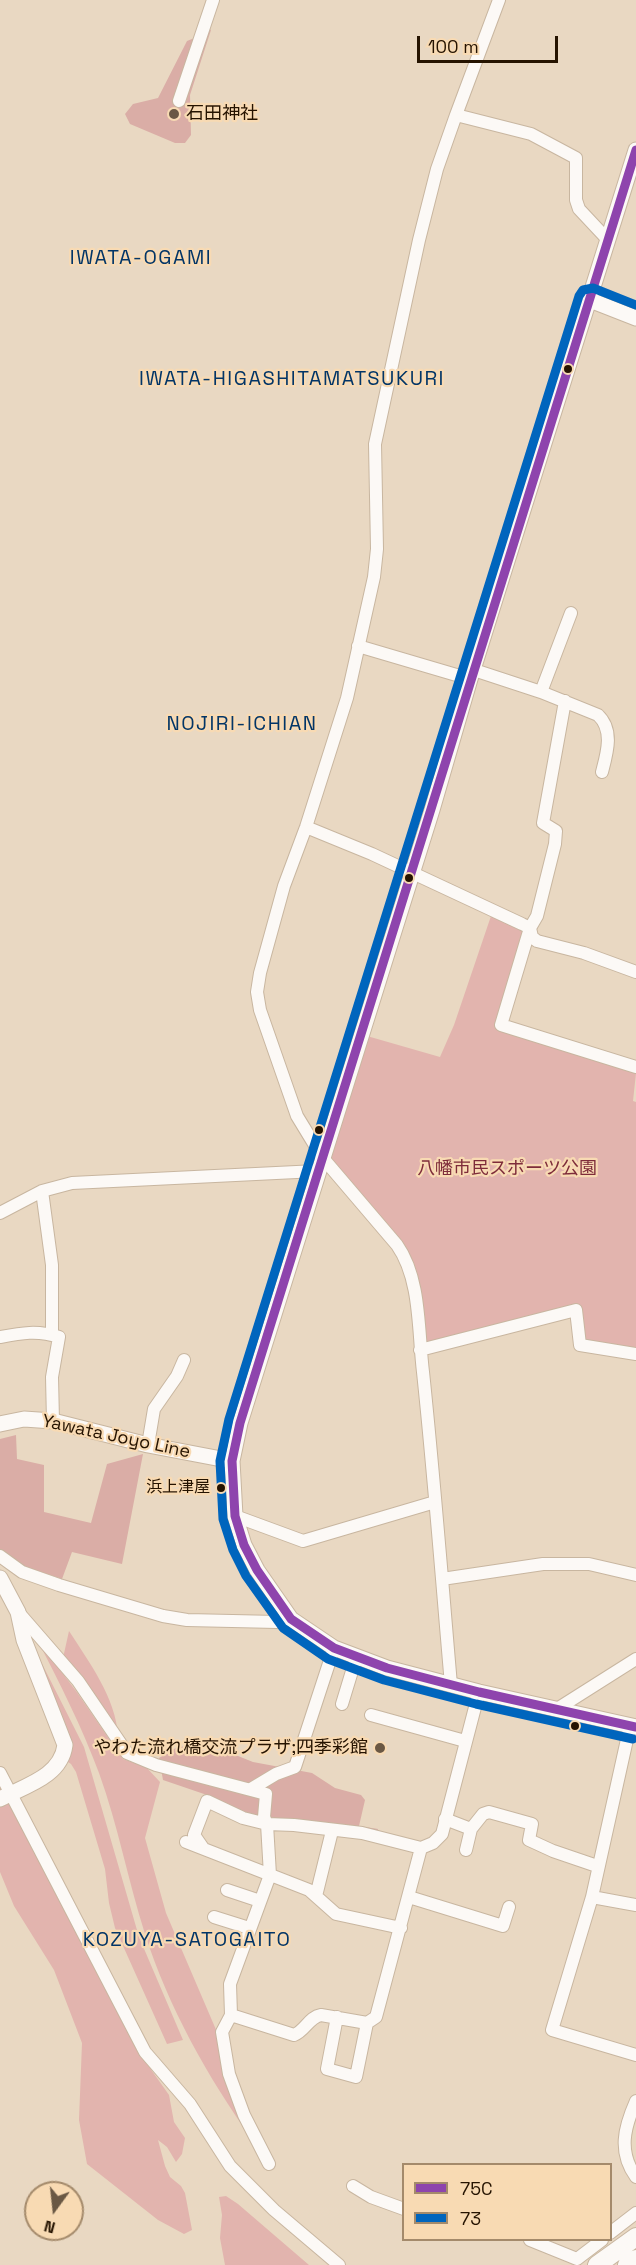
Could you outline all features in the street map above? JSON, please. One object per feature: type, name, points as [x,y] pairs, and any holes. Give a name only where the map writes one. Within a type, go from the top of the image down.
[{"type":"highway","points":[[597,2265],[636,2237]]},
{"type":"highway","points":[[627,2265],[636,2259]]},
{"type":"main road","points":[[633,1726],[451,1685],[387,1668],[334,1648],[291,1619],[257,1570],[244,1545],[235,1516],[232,1461],[240,1423],[472,675],[608,240],[631,179],[636,150]]},
{"type":"main road","points":[[590,300],[636,318]]},
{"type":"main road","name":"Yawata Joyo Line","points":[[0,1424],[24,1419],[53,1421],[148,1446],[232,1461]]},
{"type":"main road","points":[[0,1578],[18,1612],[24,1640],[65,1745],[64,1755],[58,1765],[46,1775],[6,1796]]},
{"type":"street","points":[[178,101],[213,0]]},
{"type":"street","points":[[451,1685],[413,1278],[405,1256],[388,1234],[320,1164],[297,1116],[260,1010],[257,992],[284,886],[306,827],[347,698],[374,577],[377,549],[375,444],[421,230],[437,169],[499,0]]},
{"type":"street","points":[[456,115],[531,134],[576,158],[576,200],[579,209],[608,240]]},
{"type":"street","points":[[541,692],[571,613]]},
{"type":"street","points":[[358,646],[541,692],[598,715],[603,720],[609,744],[602,772]]},
{"type":"street","points":[[565,701],[543,823],[556,831],[555,844],[537,916],[530,928],[501,1025],[636,1067]]},
{"type":"street","points":[[306,827],[412,872],[530,928]]},
{"type":"street","points":[[530,928],[532,937],[537,941],[584,953],[636,972]]},
{"type":"street","points":[[0,1213],[42,1191],[72,1183],[320,1164]]},
{"type":"street","points":[[42,1191],[52,1265],[52,1335]]},
{"type":"street","points":[[420,1350],[576,1310],[580,1345],[636,1354]]},
{"type":"street","points":[[0,1337],[45,1332],[59,1337],[52,1377],[53,1421]]},
{"type":"street","points":[[148,1446],[154,1409],[177,1376],[183,1360]]},
{"type":"street","points":[[235,1516],[303,1541],[435,1502]]},
{"type":"street","points":[[0,1556],[22,1572],[164,1616],[187,1620],[277,1622],[291,1619]]},
{"type":"street","points":[[442,1579],[543,1564],[589,1564],[636,1575]]},
{"type":"street","points":[[18,1612],[78,1681],[127,1753],[156,1765],[266,1794],[264,1817],[267,1824],[270,1875],[230,1984],[231,2015],[222,2032],[229,2074],[244,2115],[269,2164]]},
{"type":"street","points":[[251,1789],[276,1774],[295,1767],[334,1648]]},
{"type":"street","points":[[342,1704],[356,1658]]},
{"type":"street","points":[[557,1709],[636,1659]]},
{"type":"street","points":[[203,1848],[194,1835],[207,1801],[243,1818],[267,1824],[294,1825],[383,1837],[421,1848],[433,1843],[442,1833],[479,1692]]},
{"type":"street","points":[[370,1715],[465,1742]]},
{"type":"street","points":[[633,1726],[597,1866],[592,1897],[552,2030],[636,2055]]},
{"type":"street","points":[[0,1773],[6,1796],[145,2052],[190,2104],[230,2166],[274,2210],[339,2265]]},
{"type":"street","points":[[466,1850],[471,1829],[483,1814],[489,1812],[532,1824],[529,1840],[597,1866]]},
{"type":"street","points":[[445,1819],[471,1829]]},
{"type":"street","points":[[316,1896],[332,1831]]},
{"type":"street","points":[[186,1842],[309,1890],[336,1914],[401,1928]]},
{"type":"street","points":[[337,2017],[327,2069],[356,2077],[367,2023],[376,2017],[421,1848]]},
{"type":"street","points":[[227,1890],[260,1901]]},
{"type":"street","points":[[409,1897],[503,1926],[509,1907]]},
{"type":"street","points":[[592,1897],[636,1905]]},
{"type":"street","points":[[214,1917],[249,1928]]},
{"type":"street","points":[[231,2015],[294,2035],[300,2033],[315,2016],[337,2017],[367,2023]]},
{"type":"street","points":[[636,2101],[625,2129],[624,2155],[636,2177]]},
{"type":"street","points":[[353,2186],[371,2197],[402,2209]]},
{"type":"street","points":[[612,2231],[636,2213]]},
{"type":"street","points":[[532,2241],[577,2259],[601,2241]]},
{"type":"green space","name":"八幡市民スポーツ公園","points":[[491,916],[526,930],[495,1026],[636,1073],[633,1101],[636,1102],[636,1350],[586,1341],[579,1306],[425,1343],[418,1279],[410,1256],[328,1157],[367,1036],[440,1057],[454,1025]]},
{"type":"green space","points":[[25,1630],[84,1747],[139,1937],[183,2040],[167,2044],[115,1928],[105,1869],[76,1772],[65,1760]]},
{"type":"green space","points":[[69,1631],[107,1694],[118,1736],[63,1658]]},
{"type":"green space","points":[[38,1641],[123,1759],[146,1767],[160,1782],[145,1838],[166,1913],[217,2032],[252,2139],[205,2066],[165,1988],[145,1934],[99,1773],[78,1722]]},
{"type":"green space","points":[[0,1787],[140,2054],[169,2095],[174,2122],[185,2138],[182,2154],[176,2162],[167,2147],[158,2140],[170,2177],[181,2186],[185,2193],[192,2230],[184,2234],[158,2220],[87,2164],[79,2120],[82,2043],[54,1970],[14,1906],[0,1872]]},
{"type":"green space","points":[[226,2196],[309,2265],[225,2265],[220,2238],[222,2215],[219,2197]]},
{"type":"shaded area","points":[[207,28],[211,30],[190,95],[191,135],[185,143],[175,143],[130,124],[125,114],[133,104],[158,98],[187,41],[197,37]]},
{"type":"shaded area","points":[[16,1435],[17,1459],[44,1465],[44,1512],[91,1523],[107,1464],[143,1454],[122,1564],[72,1552],[62,1579],[26,1567],[0,1549],[0,1439]]},
{"type":"shaded area","points":[[179,1746],[238,1756],[253,1762],[312,1773],[335,1788],[361,1795],[365,1800],[359,1826],[378,1829],[377,1833],[247,1814],[207,1795],[163,1780],[159,1758]]},
{"type":"transit line","name":"75C","points":[[636,150],[240,1423],[232,1461],[235,1516],[244,1545],[257,1570],[291,1619],[334,1648],[387,1668],[479,1692],[636,1727]]},
{"type":"transit line","name":"73","points":[[633,1739],[476,1704],[384,1680],[328,1659],[283,1628],[246,1576],[233,1550],[223,1519],[220,1461],[229,1419],[579,296],[583,290],[593,288],[636,305]]},
{"type":"place","name":"石田神社","points":[[174,114]]},
{"type":"place","name":"浜上津屋","points":[[221,1488]]},
{"type":"place","name":"やわた流れ橋交流プラザ;四季彩館","points":[[380,1748]]},
{"type":"district","name":"IWATA-OGAMI","points":[[141,259]]},
{"type":"district","name":"IWATA-HIGASHITAMATSUKURI","points":[[292,380]]},
{"type":"district","name":"NOJIRI-ICHIAN","points":[[242,725]]},
{"type":"district","name":"KOZUYA-SATOGAITO","points":[[187,1941]]}]
